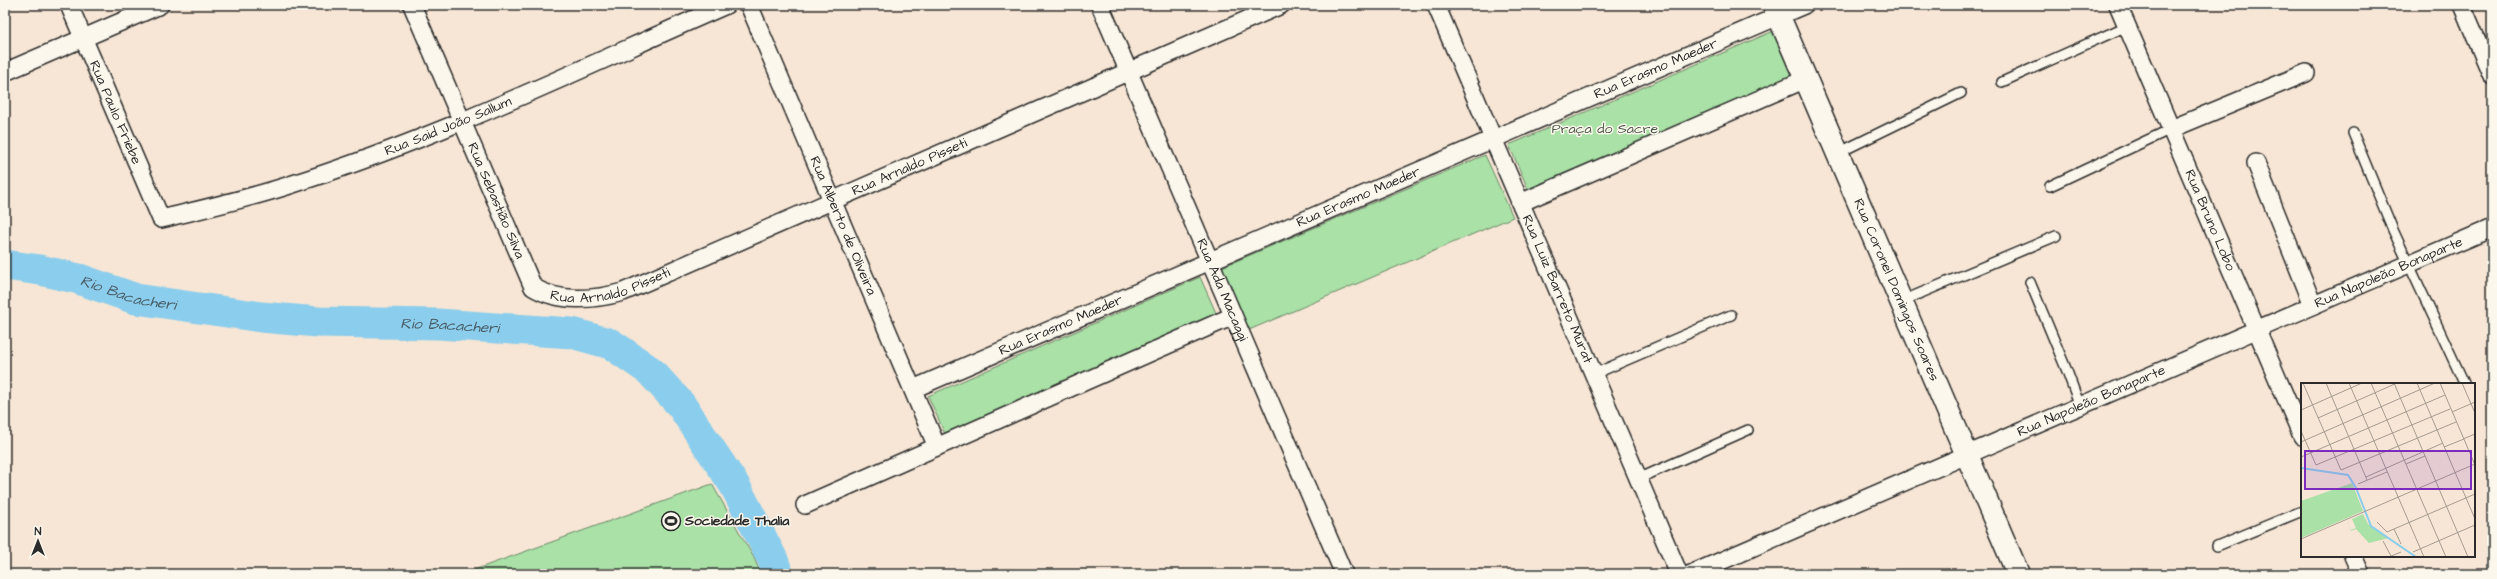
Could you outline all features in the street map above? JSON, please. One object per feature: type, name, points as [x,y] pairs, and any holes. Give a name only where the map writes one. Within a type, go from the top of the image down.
[{"type":"street","name":"Rua Paulo Friebe","points":[[69,5],[161,219]]},
{"type":"street","points":[[5,72],[160,5]]},
{"type":"street","name":"Rua Sebastião Silva","points":[[412,5],[533,287]]},
{"type":"street","name":"Rua Said João Sallum","points":[[161,219],[243,200],[297,183],[462,120],[726,5]]},
{"type":"street","name":"Rua Alberto de Oliveira","points":[[749,5],[937,447]]},
{"type":"street","name":"Rua Ada Macaggi","points":[[1100,5],[1344,574]]},
{"type":"street","name":"Rua Arnaldo Pisseti","points":[[533,287],[543,293],[574,298],[593,298],[623,292],[1281,5]]},
{"type":"street","name":"Rua Luiz Barreto Murat","points":[[1436,5],[1679,574]]},
{"type":"street","name":"Rua Erasmo Maeder","points":[[913,389],[1493,139],[1777,10],[1804,5]]},
{"type":"street","name":"Rua Bruno Lobo","points":[[2118,5],[2301,434]]},
{"type":"street","points":[[2462,5],[2492,76]]},
{"type":"street","name":"Rua Coronel Domingos Soares","points":[[1777,10],[2018,574]]},
{"type":"street","points":[[2171,129],[2306,73]]},
{"type":"street","points":[[1520,203],[1806,79]]},
{"type":"street","points":[[2256,163],[2312,305]]},
{"type":"street","name":"Rua Napoleão Bonaparte","points":[[1691,574],[2492,228]]},
{"type":"street","points":[[805,505],[1233,316]]},
{"type":"street","points":[[2353,557],[2361,574]]},
{"type":"lane","points":[[2002,82],[2127,26]]},
{"type":"lane","points":[[1838,153],[1961,93]]},
{"type":"lane","points":[[2050,186],[2171,129]]},
{"type":"lane","points":[[2353,133],[2409,264],[2464,383]]},
{"type":"lane","points":[[1902,301],[2056,236]]},
{"type":"lane","points":[[2030,282],[2080,406]]},
{"type":"lane","points":[[1594,374],[1731,315]]},
{"type":"lane","points":[[1638,479],[1748,430]]},
{"type":"lane","points":[[2217,546],[2301,511]]},
{"type":"green space","name":"Praça do Sacre","points":[[1776,30],[1795,74],[1528,189],[1509,145]]},
{"type":"green space","points":[[1485,155],[1513,217],[1249,330],[1222,267]]},
{"type":"green space","points":[[1200,277],[1217,315],[945,434],[928,396]]},
{"type":"green space","name":"Sociedade Thalia","points":[[712,484],[754,558],[761,574],[463,574]]},
{"type":"waterway","name":"Rio Bacacheri","points":[[5,265],[40,270],[79,279],[136,299],[261,317],[318,322],[438,324],[572,333],[611,344],[650,371],[681,405],[735,486],[773,560],[778,574]]},
{"type":"place","name":"Sociedade Thalia","points":[[671,521]]}]
